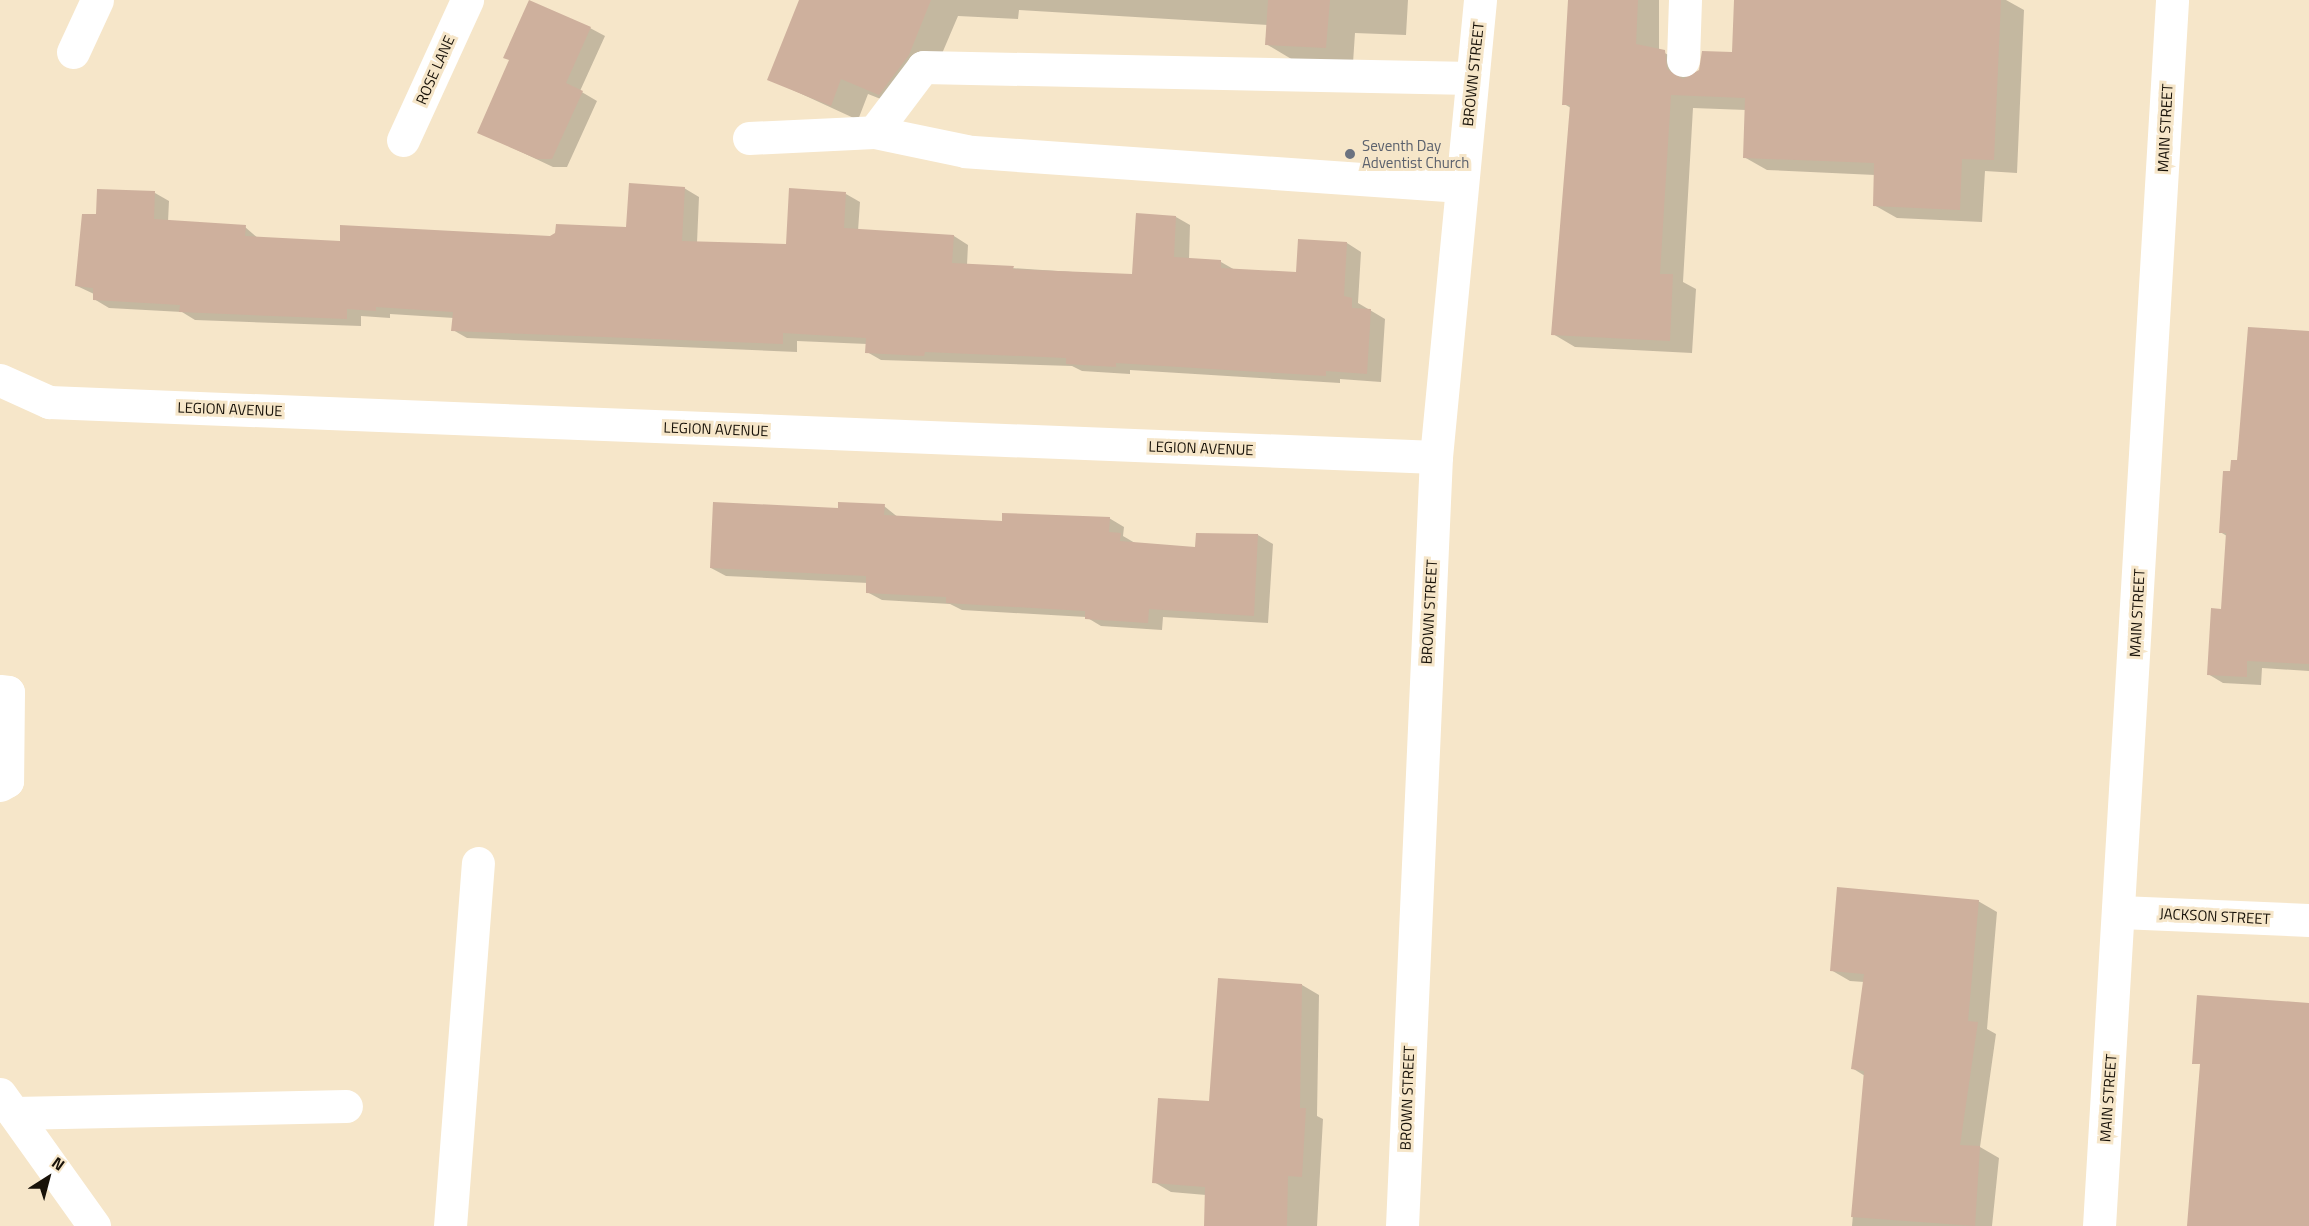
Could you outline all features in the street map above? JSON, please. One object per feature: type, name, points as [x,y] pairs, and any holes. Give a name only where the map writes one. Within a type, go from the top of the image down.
[{"type":"street","points":[[73,52],[97,0]]},
{"type":"street","name":"ROSE LANE","points":[[403,140],[467,0]]},
{"type":"street","name":"BROWN STREET","points":[[1402,1226],[1436,457],[1480,0]]},
{"type":"street","points":[[1683,60],[1685,0]]},
{"type":"street","name":"MAIN STREET","points":[[2099,1226],[2120,912],[2172,0]]},
{"type":"street","points":[[874,132],[923,67],[1472,78]]},
{"type":"street","points":[[749,138],[874,132],[966,151],[1461,186]]},
{"type":"street","name":"LEGION AVENUE","points":[[0,380],[50,402],[1436,457]]},
{"type":"street","points":[[0,691],[8,692],[7,781],[0,785]]},
{"type":"street","points":[[450,1226],[478,863]]},
{"type":"street","name":"JACKSON STREET","points":[[2120,912],[2309,920]]},
{"type":"street","points":[[7,1103],[346,1106]]},
{"type":"street","points":[[7,1103],[94,1226]]},
{"type":"building","points":[[529,0],[591,27],[566,83],[583,91],[552,159],[537,159],[477,133],[509,60],[503,58]]},
{"type":"building","points":[[799,0],[931,0],[909,55],[879,95],[841,79],[831,106],[767,80]]},
{"type":"building","points":[[1268,0],[1330,0],[1326,48],[1265,45]]},
{"type":"building","points":[[1568,0],[1638,0],[1636,44],[1665,50],[1667,69],[1683,79],[1699,70],[1702,51],[1732,52],[1734,0],[2001,0],[1994,160],[1962,159],[1960,210],[1873,206],[1874,163],[1743,158],[1745,98],[1671,95],[1660,274],[1673,274],[1670,341],[1551,335],[1570,105],[1562,105]]},
{"type":"building","points":[[629,183],[685,187],[682,241],[786,244],[789,188],[846,192],[844,228],[954,235],[952,263],[1014,266],[1013,269],[1132,274],[1136,213],[1176,216],[1174,257],[1221,260],[1221,268],[1296,272],[1298,239],[1347,242],[1344,296],[1352,298],[1352,308],[1371,309],[1367,374],[1326,371],[1326,376],[1116,363],[1116,367],[1066,364],[1066,358],[925,352],[924,356],[865,353],[866,338],[783,333],[783,344],[451,331],[453,312],[376,307],[376,311],[347,309],[347,319],[179,312],[180,305],[93,300],[93,288],[75,286],[82,214],[96,214],[97,189],[155,191],[154,219],[246,225],[245,236],[340,241],[340,225],[550,236],[555,233],[556,224],[626,227]]},
{"type":"building","points":[[2248,327],[2309,331],[2309,664],[2247,661],[2247,677],[2207,675],[2211,608],[2221,609],[2226,533],[2219,533],[2223,471],[2230,471],[2231,460],[2237,460]]},
{"type":"building","points":[[713,502],[838,508],[838,502],[885,504],[884,515],[1002,521],[1002,513],[1110,517],[1109,532],[1121,533],[1120,541],[1195,547],[1196,533],[1258,534],[1254,616],[1149,609],[1148,623],[1085,619],[1085,611],[946,603],[946,597],[866,593],[866,576],[710,568]]},
{"type":"building","points":[[1837,887],[1979,900],[1968,1021],[1978,1022],[1960,1145],[1980,1146],[1975,1226],[1851,1217],[1864,1071],[1851,1069],[1864,974],[1830,971]]},
{"type":"building","points":[[1218,978],[1302,984],[1300,1108],[1306,1108],[1302,1177],[1288,1176],[1287,1226],[1204,1226],[1205,1187],[1152,1183],[1158,1098],[1209,1101]]},
{"type":"building","points":[[2197,995],[2309,1003],[2309,1226],[2187,1226],[2200,1064],[2192,1064]]},
{"type":"place","name":"Seventh Day Adventist Church","points":[[1350,154]]}]
